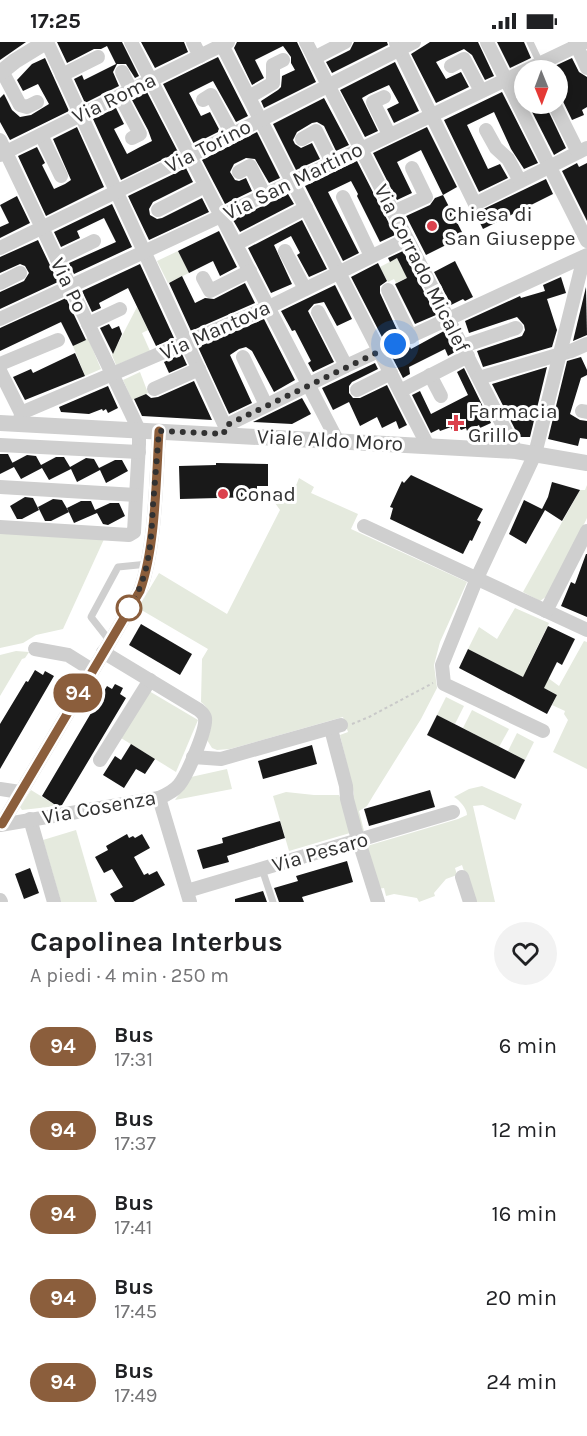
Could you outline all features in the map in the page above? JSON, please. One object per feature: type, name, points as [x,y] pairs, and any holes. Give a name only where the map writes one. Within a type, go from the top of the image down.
[{"type":"street","points":[[37,102],[27,107],[20,105],[1,72],[47,42],[199,369],[224,430],[308,384],[585,256]]},
{"type":"street","points":[[131,42],[338,440]]},
{"type":"street","points":[[193,42],[200,56]]},
{"type":"street","name":"Via Corrado Micalef","points":[[306,42],[516,451]]},
{"type":"street","points":[[314,58],[345,42]]},
{"type":"street","name":"Via Torino","points":[[0,248],[261,120],[397,46],[414,42]]},
{"type":"street","points":[[487,42],[550,167],[582,219],[587,241]]},
{"type":"street","points":[[579,43],[587,68]]},
{"type":"street","name":"Via San Martino","points":[[546,60],[579,43]]},
{"type":"street","points":[[225,44],[249,97],[428,446]]},
{"type":"street","name":"Via Roma","points":[[2,149],[40,135],[225,44]]},
{"type":"street","points":[[397,46],[475,204],[582,150],[560,114]]},
{"type":"street","points":[[62,75],[98,57]]},
{"type":"street","points":[[451,66],[465,59],[481,91]]},
{"type":"street","points":[[249,97],[273,84],[273,65],[283,60]]},
{"type":"street","points":[[122,72],[126,93],[140,134],[132,138]]},
{"type":"street","name":"Via San Martino","points":[[0,319],[514,75]]},
{"type":"street","points":[[203,100],[212,95],[232,134]]},
{"type":"street","points":[[384,97],[374,102],[389,134]]},
{"type":"street","points":[[486,129],[496,148],[508,159],[520,181]]},
{"type":"street","points":[[302,139],[316,131],[332,162]]},
{"type":"street","points":[[40,135],[61,176]]},
{"type":"street","name":"Via Po","points":[[2,149],[139,430]]},
{"type":"street","points":[[239,172],[250,166],[264,194]]},
{"type":"street","points":[[393,213],[426,197],[412,168]]},
{"type":"street","points":[[158,210],[206,186]]},
{"type":"street","points":[[343,197],[371,256]]},
{"type":"street","points":[[236,244],[306,208]]},
{"type":"street","name":"Via Mantova","points":[[20,418],[112,374],[268,308],[407,239]]},
{"type":"street","points":[[57,259],[94,241]]},
{"type":"street","points":[[285,251],[305,289]]},
{"type":"street","points":[[543,731],[444,684],[442,665],[477,578],[534,454],[585,256]]},
{"type":"street","points":[[203,278],[210,291],[250,271]]},
{"type":"street","points":[[0,283],[20,273]]},
{"type":"street","points":[[388,290],[411,337]]},
{"type":"street","points":[[88,324],[120,309]]},
{"type":"street","points":[[318,312],[346,366]]},
{"type":"street","points":[[400,391],[430,375],[465,351],[516,328]]},
{"type":"street","points":[[0,364],[58,340]]},
{"type":"street","points":[[479,378],[586,347]]},
{"type":"street","points":[[243,357],[266,405]]},
{"type":"street","points":[[154,389],[199,369]]},
{"type":"street","points":[[0,371],[20,418]]},
{"type":"street","points":[[357,390],[391,373]]},
{"type":"street","points":[[430,375],[441,396]]},
{"type":"street","name":"Viale Aldo Moro","points":[[0,423],[20,418],[139,430],[224,430],[516,451],[587,463]]},
{"type":"street","points":[[0,527],[129,535],[134,532],[139,430]]},
{"type":"street","points":[[1,825],[140,591],[148,564],[159,431]]},
{"type":"street","points":[[0,445],[139,452]]},
{"type":"street","points":[[0,487],[136,495]]},
{"type":"street","points":[[364,526],[587,630]]},
{"type":"street","points":[[546,611],[586,537]]},
{"type":"street","name":"Via Cosenza","points":[[1,825],[159,798],[179,785],[193,757],[205,718],[202,713],[150,680],[106,646]]},
{"type":"street","points":[[35,649],[68,655],[92,670]]},
{"type":"street","points":[[100,760],[150,680]]},
{"type":"street","points":[[193,757],[221,759],[336,727],[347,799],[378,902]]},
{"type":"street","points":[[0,789],[20,792]]},
{"type":"street","points":[[159,798],[189,896]]},
{"type":"street","name":"Via Pesaro","points":[[189,896],[262,869],[453,812]]},
{"type":"street","points":[[30,819],[54,902]]},
{"type":"street","points":[[462,877],[470,902]]},
{"type":"lane","points":[[530,42],[539,60]]},
{"type":"lane","points":[[106,646],[91,617],[118,567],[148,564]]},
{"type":"lane","points":[[262,869],[273,902]]},
{"type":"path","points":[[336,727],[369,717],[431,683],[444,684]]},
{"type":"shaded area","points":[[178,251],[189,273],[168,283],[157,261]]},
{"type":"shaded area","points":[[397,258],[402,269],[415,263],[417,273],[396,283],[394,279],[388,282],[380,267]]},
{"type":"shaded area","points":[[137,307],[148,330],[142,333],[150,351],[116,365],[112,355]]},
{"type":"shaded area","points":[[88,338],[101,369],[85,376],[73,346]]},
{"type":"shaded area","points":[[140,372],[148,393],[132,400],[123,380]]},
{"type":"shaded area","points":[[299,478],[314,487],[311,493],[358,514],[351,529],[467,582],[440,642],[434,665],[437,688],[421,719],[367,806],[359,811],[364,831],[359,829],[354,794],[340,735],[348,732],[343,717],[230,749],[212,748],[207,740],[211,725],[210,715],[201,702],[202,659],[208,649],[138,608],[159,573],[227,614],[280,510],[275,503],[295,488]]},
{"type":"shaded area","points":[[587,485],[587,518],[550,594],[540,601],[523,592],[580,490],[585,490]]},
{"type":"shaded area","points":[[0,531],[105,537],[63,629],[36,635],[23,643],[0,648]]},
{"type":"shaded area","points":[[515,608],[549,623],[529,664],[559,686],[584,641],[587,642],[587,769],[553,752],[568,720],[564,714],[565,711],[552,705],[557,695],[468,649],[479,627],[497,639]]},
{"type":"shaded area","points":[[16,651],[29,652],[22,659],[0,696],[0,655]]},
{"type":"shaded area","points":[[149,691],[198,720],[176,772],[121,738]]},
{"type":"shaded area","points":[[446,697],[464,706],[455,724],[437,715]]},
{"type":"shaded area","points":[[472,710],[509,729],[499,747],[463,728]]},
{"type":"shaded area","points":[[517,733],[534,742],[525,760],[508,751]]},
{"type":"shaded area","points":[[227,769],[232,789],[175,800],[191,777]]},
{"type":"shaded area","points":[[482,786],[522,804],[515,820],[483,805],[473,806],[495,902],[474,902],[462,865],[455,868],[457,875],[446,879],[434,893],[435,896],[419,902],[417,898],[394,894],[386,896],[384,888],[378,889],[367,846],[467,815],[464,807],[454,797],[469,789]]},
{"type":"shaded area","points":[[31,790],[57,806],[22,810],[20,807]]},
{"type":"shaded area","points":[[286,792],[339,795],[350,833],[289,851],[273,796]]},
{"type":"shaded area","points":[[76,830],[97,902],[61,902],[43,840]]},
{"type":"building","points":[[0,42],[26,42],[0,60]]},
{"type":"building","points":[[57,42],[122,42],[139,76],[135,78],[126,64],[117,64],[113,72],[119,86],[85,103],[74,79],[82,75],[84,80],[116,64],[107,46],[94,49],[67,63]]},
{"type":"building","points":[[141,42],[184,42],[188,52],[155,68]]},
{"type":"building","points":[[237,42],[297,42],[316,82],[264,108],[261,101],[281,87],[282,76],[295,70],[291,57],[283,46],[255,60],[264,78],[252,85],[234,48]]},
{"type":"building","points":[[354,42],[387,42],[388,45],[332,73],[326,62],[350,50]]},
{"type":"building","points":[[430,42],[478,42],[494,76],[485,80],[472,55],[464,49],[436,62],[446,79],[461,72],[469,87],[436,103],[411,54]]},
{"type":"building","points":[[497,42],[524,42],[531,58],[514,60],[514,66],[510,68]]},
{"type":"building","points":[[218,57],[248,116],[236,122],[213,81],[189,93],[201,116],[210,112],[220,131],[194,144],[163,84]]},
{"type":"building","points":[[45,58],[69,111],[10,140],[0,122],[0,98],[4,94],[12,110],[20,117],[31,115],[49,104],[38,84],[23,91],[17,80],[32,64]]},
{"type":"building","points":[[572,58],[579,72],[587,77],[587,107],[582,110],[584,115],[572,120],[568,112],[568,60]]},
{"type":"building","points":[[395,62],[419,111],[394,123],[387,109],[399,103],[389,85],[369,94],[362,98],[378,131],[365,137],[340,90]]},
{"type":"building","points":[[147,92],[178,152],[121,180],[93,119],[116,108],[124,124],[114,129],[127,154],[152,141],[132,100]]},
{"type":"building","points":[[502,92],[538,163],[524,169],[511,149],[494,112],[467,125],[488,169],[500,164],[508,178],[479,192],[444,120]]},
{"type":"building","points":[[324,98],[349,145],[336,151],[324,126],[317,122],[312,123],[297,132],[293,140],[301,148],[312,143],[320,159],[296,170],[273,124]]},
{"type":"building","points":[[533,114],[550,114],[566,148],[554,155]]},
{"type":"building","points":[[77,127],[104,187],[46,216],[18,156],[37,147],[45,163],[42,165],[54,189],[65,184],[71,180],[53,139]]},
{"type":"building","points":[[427,127],[457,187],[443,195],[421,150],[397,162],[412,193],[397,200],[373,153]]},
{"type":"building","points":[[257,132],[280,178],[269,183],[255,159],[246,158],[234,164],[230,172],[235,180],[246,178],[252,191],[225,204],[202,160]]},
{"type":"building","points":[[357,161],[395,235],[380,242],[351,181],[328,192],[359,253],[343,261],[305,186]]},
{"type":"building","points":[[577,163],[579,167],[587,163],[587,221],[562,171]]},
{"type":"building","points":[[186,168],[193,182],[153,202],[149,209],[150,215],[157,219],[162,218],[202,198],[209,212],[149,240],[128,196]]},
{"type":"building","points":[[546,179],[553,194],[483,229],[475,213]]},
{"type":"building","points":[[288,194],[294,204],[240,232],[233,220]]},
{"type":"building","name":"Chiesa di San Giuseppe","points":[[443,195],[464,236],[426,255],[406,216],[430,205],[435,198]]},
{"type":"building","points":[[17,196],[30,223],[0,238],[0,227],[9,223],[0,205]]},
{"type":"building","points":[[112,204],[132,247],[74,274],[69,263],[116,242],[104,218],[77,231],[80,238],[61,247],[54,232]]},
{"type":"building","points":[[302,220],[327,269],[309,277],[297,255],[300,253],[291,236],[274,245],[292,284],[271,293],[248,248]]},
{"type":"building","points":[[219,231],[237,267],[220,276],[213,261],[189,273],[178,251]]},
{"type":"building","points":[[38,240],[58,282],[0,309],[0,292],[24,281],[29,273],[25,266],[20,264],[0,273],[0,257]]},
{"type":"building","points":[[403,251],[436,315],[415,324],[395,284],[407,278],[397,258],[390,262],[388,258]]},
{"type":"building","points":[[455,261],[473,297],[451,305],[434,272]]},
{"type":"building","points":[[378,263],[387,281],[380,286],[380,293],[398,332],[383,339],[351,277]]},
{"type":"building","points":[[140,264],[174,338],[156,346],[128,288],[99,303],[101,308],[92,312],[82,291]]},
{"type":"building","points":[[182,276],[195,303],[205,298],[214,299],[245,283],[255,303],[191,331],[169,283]]},
{"type":"building","points":[[561,277],[566,293],[547,299],[557,330],[552,347],[483,367],[477,351],[522,336],[525,330],[524,325],[517,317],[469,333],[465,321],[520,296],[521,298],[545,291],[543,285]]},
{"type":"building","points":[[335,285],[352,319],[337,326],[324,302],[314,304],[308,311],[334,362],[313,372],[308,363],[311,361],[295,330],[292,331],[281,311]]},
{"type":"building","points":[[586,287],[587,335],[573,341]]},
{"type":"building","points":[[66,298],[86,340],[73,346],[61,322],[0,351],[0,328]]},
{"type":"building","points":[[264,319],[295,380],[274,392],[252,351],[246,347],[239,349],[230,355],[252,403],[229,414],[198,347]]},
{"type":"building","points":[[109,324],[112,329],[119,326],[122,334],[113,354],[100,328]]},
{"type":"building","points":[[444,331],[455,352],[448,356],[445,349],[409,367],[410,374],[403,378],[391,355],[410,347],[411,349]]},
{"type":"building","points":[[75,353],[85,376],[25,400],[13,377],[31,369],[33,373]]},
{"type":"building","points":[[182,354],[187,365],[169,373],[164,362]]},
{"type":"building","points":[[581,357],[587,375],[581,378],[570,414],[587,421],[587,439],[580,438],[578,446],[548,439],[567,361]]},
{"type":"building","points":[[375,363],[378,369],[352,382],[349,386],[349,393],[353,398],[360,398],[387,385],[407,425],[399,429],[396,421],[382,428],[377,417],[360,426],[349,402],[333,410],[322,388]]},
{"type":"building","points":[[547,367],[530,437],[519,437],[492,384]]},
{"type":"building","points":[[464,368],[491,423],[480,428],[479,425],[467,431],[466,428],[461,430],[459,427],[452,430],[451,427],[431,433],[412,395],[420,391],[431,414],[468,395],[457,372]]},
{"type":"building","points":[[194,381],[212,420],[142,416],[134,399],[146,394],[151,398],[158,397]]},
{"type":"building","points":[[108,386],[118,408],[108,413],[106,409],[89,414],[61,412],[59,407]]},
{"type":"building","points":[[302,398],[311,414],[292,424],[253,422]]},
{"type":"building","points":[[0,454],[8,454],[12,463],[27,455],[36,456],[41,465],[56,457],[64,457],[70,467],[86,458],[94,459],[99,468],[115,460],[122,460],[128,471],[106,483],[100,470],[77,482],[71,469],[49,480],[42,468],[21,479],[14,467],[0,474]]},
{"type":"building","points":[[216,463],[268,464],[268,486],[257,486],[257,497],[180,499],[179,466],[216,465]]},
{"type":"building","points":[[411,475],[483,509],[477,520],[481,522],[463,554],[390,519],[393,508],[390,507],[402,481],[404,483]]},
{"type":"building","points":[[552,482],[580,490],[562,521],[545,510],[526,544],[509,534],[524,500],[542,509]]},
{"type":"building","points":[[25,497],[33,498],[39,510],[22,519],[17,519],[10,506]]},
{"type":"building","points":[[53,499],[62,500],[69,512],[51,521],[45,521],[38,507]]},
{"type":"building","points":[[81,501],[91,501],[95,510],[110,503],[119,503],[125,516],[108,525],[103,524],[97,513],[74,523],[67,508]]},
{"type":"building","points":[[586,554],[587,617],[561,606],[571,582],[575,584]]},
{"type":"building","points":[[141,624],[192,654],[180,675],[129,645]]},
{"type":"building","points":[[548,626],[575,639],[562,665],[557,662],[544,688],[557,695],[547,714],[459,668],[468,649],[523,677]]},
{"type":"building","points":[[35,670],[43,675],[45,671],[54,676],[0,769],[0,724]]},
{"type":"building","points":[[115,684],[123,688],[120,694],[126,698],[62,805],[57,806],[42,796],[107,686],[112,689]]},
{"type":"building","points":[[437,715],[525,760],[515,779],[427,735]]},
{"type":"building","points":[[131,744],[155,759],[145,774],[136,769],[124,788],[103,775],[115,756],[121,760]]},
{"type":"building","points":[[312,745],[317,764],[263,779],[258,761]]},
{"type":"building","points":[[430,790],[435,807],[369,826],[364,809]]},
{"type":"building","points":[[280,821],[285,838],[227,856],[229,862],[203,869],[197,850],[223,843],[222,838]]},
{"type":"building","points":[[127,834],[129,838],[133,836],[135,838],[142,834],[150,848],[134,857],[144,875],[157,871],[165,885],[133,902],[115,902],[110,894],[123,887],[112,869],[104,873],[95,857],[108,850],[106,846]]},
{"type":"building","points":[[347,861],[353,882],[302,897],[304,902],[279,902],[274,888],[298,881],[296,876]]},
{"type":"building","points":[[30,868],[39,893],[24,899],[15,874]]},
{"type":"building","points":[[263,891],[267,902],[235,902],[235,899]]},
{"type":"bus line","name":"94","points":[[2,824],[140,591],[147,572],[150,549],[159,431]]},
{"type":"place","name":"Chiesa di San Giuseppe","points":[[432,226]]},
{"type":"place","name":"Farmacia Grillo","points":[[456,423]]},
{"type":"place","name":"Conad","points":[[223,494]]},
{"type":"route","points":[[129,608],[140,591],[147,572],[159,431],[224,434],[225,426],[395,344]]}]
